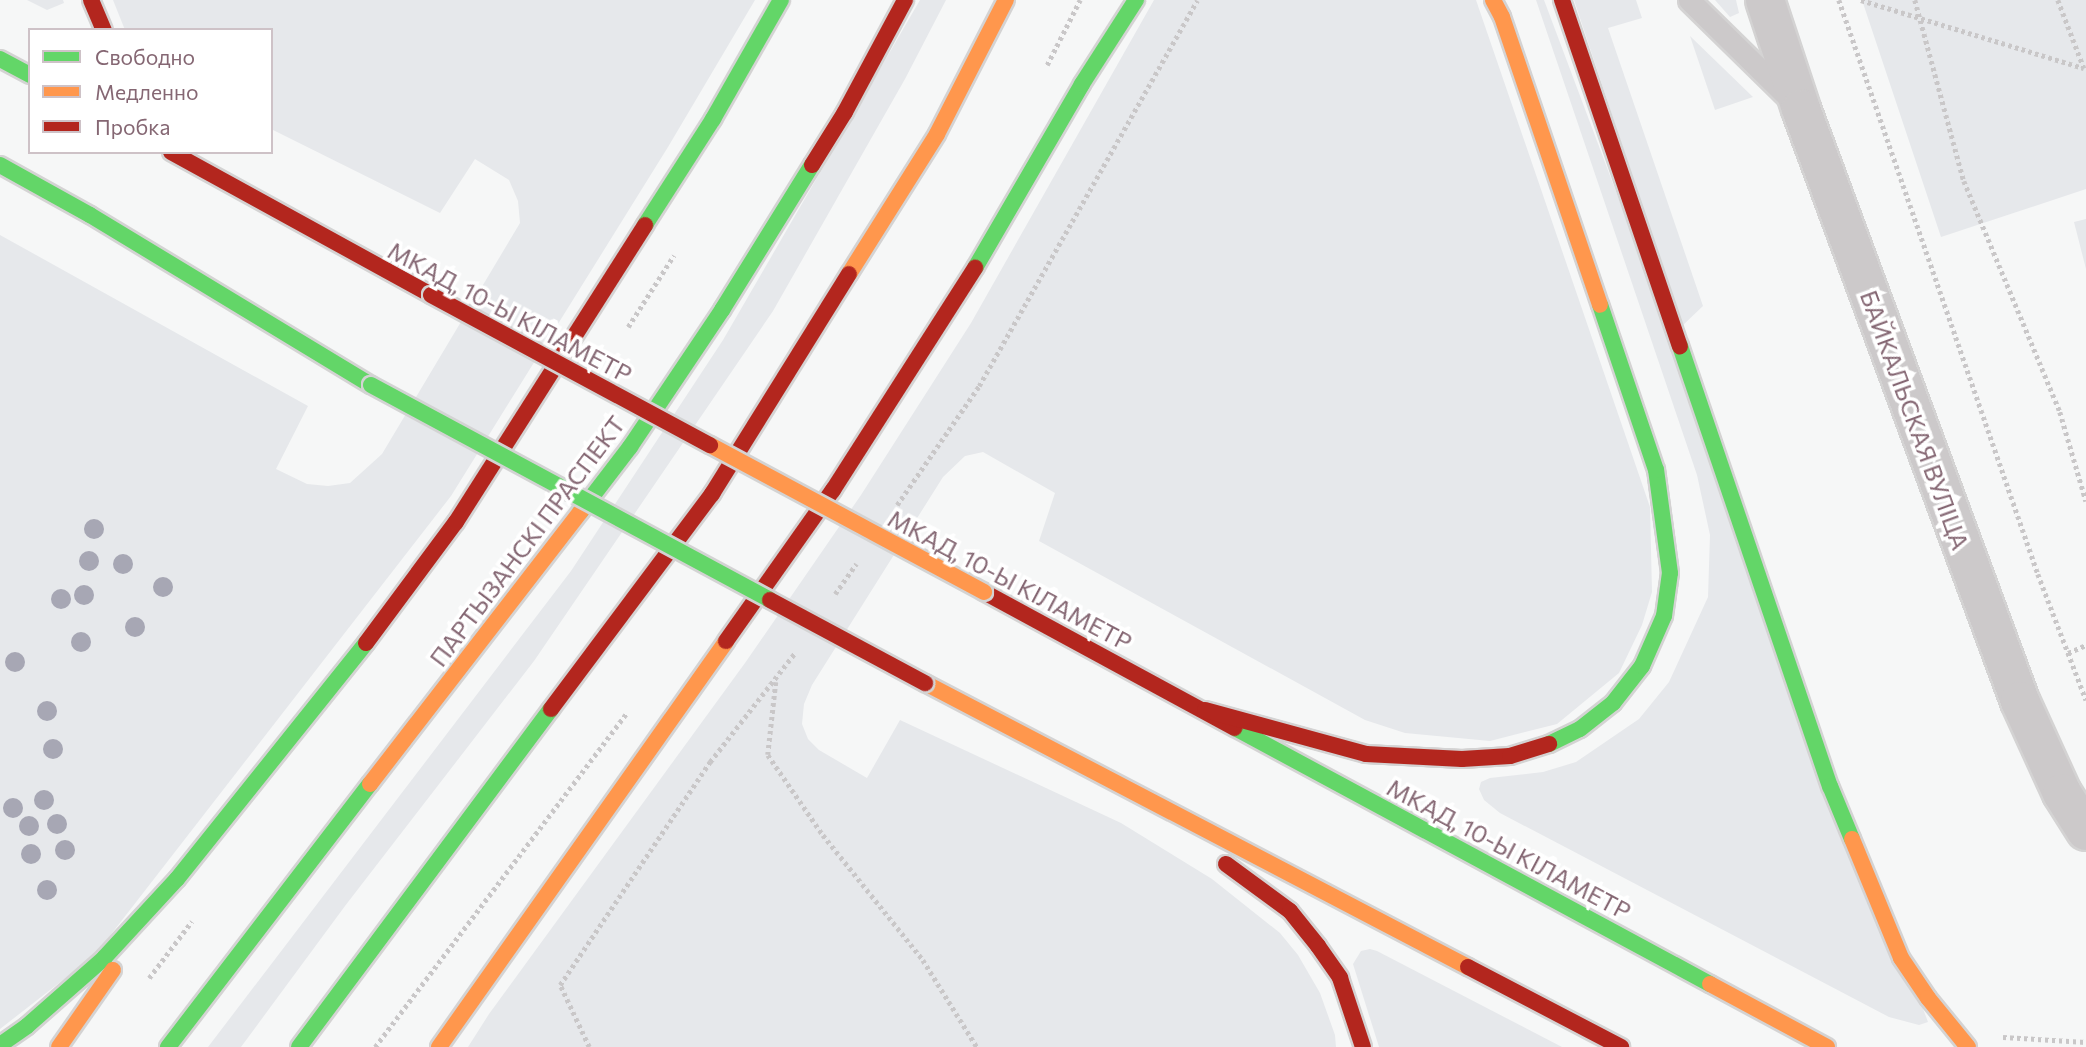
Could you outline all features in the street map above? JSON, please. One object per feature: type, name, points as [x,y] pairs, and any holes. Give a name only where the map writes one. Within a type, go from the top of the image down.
[{"type":"main road","points":[[91,0],[103,28]]},
{"type":"main road","points":[[0,1045],[27,1026],[104,958],[177,879],[331,691],[456,522],[713,118],[781,0]]},
{"type":"main road","name":"ПАРТЫЗАНСКІ ПРАСПЕКТ","points":[[168,1047],[629,447],[722,310],[838,123],[905,0]]},
{"type":"main road","points":[[299,1047],[712,494],[937,134],[1006,0]]},
{"type":"main road","points":[[1082,84],[1119,0]]},
{"type":"main road","points":[[439,1047],[833,490],[950,310],[1082,84],[1136,0]]},
{"type":"main road","points":[[1205,710],[1366,754],[1462,760],[1510,756],[1545,746],[1580,729],[1613,703],[1642,666],[1664,616],[1670,573],[1656,470],[1502,17],[1493,0]]},
{"type":"main road","points":[[1562,0],[1829,786],[1901,958],[1962,1041]]},
{"type":"main road","points":[[0,59],[28,74]]},
{"type":"main road","name":"МКАД, 10-Ы КІЛАМЕТР","points":[[175,154],[430,295],[1827,1047]]},
{"type":"main road","points":[[0,166],[90,215],[371,385],[925,683],[1112,791],[1181,836]]},
{"type":"main road","points":[[237,168],[304,225]]},
{"type":"main road","points":[[26,199],[90,215]]},
{"type":"main road","points":[[943,694],[1621,1047]]},
{"type":"main road","points":[[1215,857],[1250,879],[1290,912],[1318,947],[1340,978],[1363,1047]]},
{"type":"main road","points":[[429,1047],[562,870]]},
{"type":"main road","points":[[59,1047],[177,879]]},
{"type":"street","name":"БАЙКАЛЬСКАЯ ВУЛІЦА","points":[[1765,0],[1801,109],[2020,701],[2062,793],[2086,831]]},
{"type":"lane","points":[[1689,0],[1801,109]]},
{"type":"path","points":[[1046,66],[1080,0]]},
{"type":"path","points":[[1839,0],[2086,700]]},
{"type":"path","points":[[1861,0],[2085,69]]},
{"type":"path","points":[[1915,0],[1964,181],[2060,412],[2086,501]]},
{"type":"path","points":[[2058,0],[2085,69]]},
{"type":"path","points":[[2068,653],[2086,645]]},
{"type":"path","points":[[776,681],[768,755],[823,835],[923,960],[978,1047]]},
{"type":"path","points":[[375,1047],[629,709]]},
{"type":"path","points":[[1962,1041],[2086,1042]]},
{"type":"shaded area","points":[[27,0],[63,0],[64,3],[47,10]]},
{"type":"shaded area","points":[[113,0],[755,0],[668,147],[451,496],[95,955],[0,1029],[0,235],[308,406],[276,469],[307,484],[328,486],[350,483],[382,454],[520,223],[518,201],[509,180],[475,159],[440,213],[273,130],[273,28],[124,28]]},
{"type":"shaded area","points":[[920,0],[946,0],[905,79],[773,311],[534,661],[345,906],[241,1047],[208,1047],[571,571],[723,340]]},
{"type":"shaded area","points":[[1154,0],[1476,0],[1650,507],[1652,592],[1642,625],[1619,673],[1557,724],[1490,741],[1405,733],[1365,720],[1039,541],[1055,493],[983,452],[965,456],[943,477],[812,685],[804,704],[802,724],[808,739],[819,750],[867,778],[900,720],[1121,823],[1212,879],[1280,933],[1298,955],[1320,993],[1335,1035],[1336,1047],[468,1047],[489,1014],[745,663],[861,495],[971,323]]},
{"type":"shaded area","points":[[1536,0],[1544,0],[1928,1022],[1919,1025],[1889,1017],[1500,813],[1484,800],[1479,789],[1481,782],[1490,778],[1543,772],[1576,762],[1639,719],[1669,682],[1708,597],[1710,535],[1697,475]]},
{"type":"shaded area","points":[[1574,0],[1636,0],[1642,18],[1608,28],[1703,306],[1682,326]]},
{"type":"shaded area","points":[[1715,0],[1736,0],[1739,13],[1730,17]]},
{"type":"shaded area","points":[[1862,0],[2086,0],[2086,189],[1941,237]]},
{"type":"shaded area","points":[[1690,36],[1753,97],[1715,110]]},
{"type":"shaded area","points":[[2086,219],[2086,269],[2074,222]]},
{"type":"shaded area","points":[[1370,949],[1562,1047],[1379,1047],[1353,964],[1361,951]]},
{"type":"traffic: fast","points":[[645,225],[713,119],[781,0]]},
{"type":"traffic: fast","points":[[975,268],[1082,84],[1136,0]]},
{"type":"traffic: fast","points":[[0,59],[28,74]]},
{"type":"traffic: fast","points":[[0,165],[90,215],[371,385]]},
{"type":"traffic: fast","points":[[581,511],[630,447],[722,310],[812,165]]},
{"type":"traffic: fast","points":[[1549,744],[1580,729],[1613,703],[1642,666],[1664,616],[1670,573],[1656,470],[1600,305]]},
{"type":"traffic: fast","points":[[1680,346],[1830,786],[1852,839]]},
{"type":"traffic: fast","points":[[371,385],[770,600]]},
{"type":"traffic: fast","points":[[0,1045],[27,1026],[104,958],[177,879],[366,643]]},
{"type":"traffic: fast","points":[[299,1047],[551,709]]},
{"type":"traffic: fast","points":[[1235,728],[1710,984]]},
{"type":"traffic: fast","points":[[168,1047],[370,784]]},
{"type":"traffic: slow","points":[[849,274],[937,134],[1006,0]]},
{"type":"traffic: slow","points":[[1493,0],[1502,17],[1600,305]]},
{"type":"traffic: slow","points":[[710,445],[984,592]]},
{"type":"traffic: slow","points":[[370,784],[581,511]]},
{"type":"traffic: slow","points":[[439,1047],[726,641]]},
{"type":"traffic: slow","points":[[925,683],[1468,967]]},
{"type":"traffic: slow","points":[[1852,839],[1901,958],[1928,998],[1968,1047]]},
{"type":"traffic: slow","points":[[59,1047],[113,970]]},
{"type":"traffic: slow","points":[[1710,984],[1827,1047]]},
{"type":"traffic: jam","points":[[91,0],[103,28]]},
{"type":"traffic: jam","points":[[812,165],[845,112],[905,0]]},
{"type":"traffic: jam","points":[[1562,0],[1680,346]]},
{"type":"traffic: jam","points":[[175,154],[431,295]]},
{"type":"traffic: jam","points":[[366,643],[456,522],[645,225]]},
{"type":"traffic: jam","points":[[726,641],[833,490],[975,268]]},
{"type":"traffic: jam","points":[[551,709],[712,494],[849,274]]},
{"type":"traffic: jam","points":[[431,295],[710,445]]},
{"type":"traffic: jam","points":[[984,592],[1235,728]]},
{"type":"traffic: jam","points":[[770,600],[925,683]]},
{"type":"traffic: jam","points":[[1205,710],[1366,754],[1462,759],[1510,756],[1549,744]]},
{"type":"traffic: jam","points":[[1226,864],[1290,911],[1318,946],[1340,978],[1363,1047]]},
{"type":"traffic: jam","points":[[1468,967],[1621,1047]]}]
